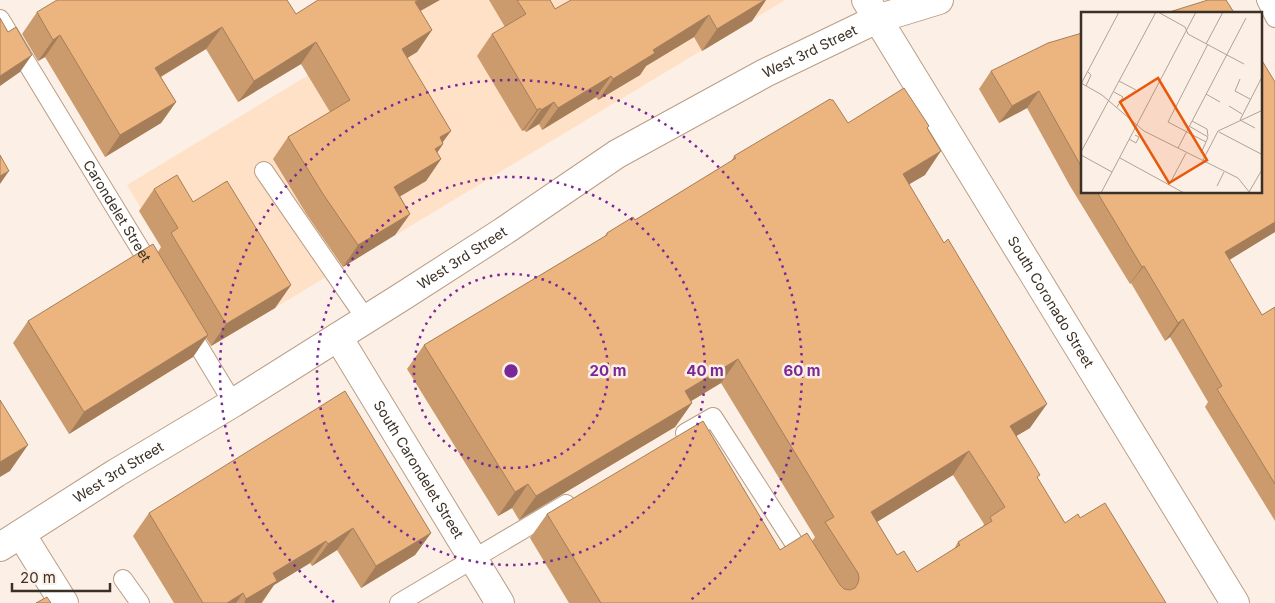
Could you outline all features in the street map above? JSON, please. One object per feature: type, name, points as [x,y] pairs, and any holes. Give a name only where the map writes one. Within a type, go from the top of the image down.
[{"type":"street","name":"West 3rd Street","points":[[10,540],[233,403],[504,231],[617,154],[765,73],[872,10],[939,0]]},
{"type":"street","name":"South Coronado Street","points":[[872,10],[1235,603]]},
{"type":"street","name":"South Carondelet Street","points":[[338,336],[500,603]]},
{"type":"street","points":[[10,540],[64,603]]},
{"type":"lane","points":[[1266,0],[1275,18]]},
{"type":"lane","name":"Carondelet Street","points":[[0,19],[163,286]]},
{"type":"lane","points":[[264,171],[366,318]]},
{"type":"lane","points":[[178,311],[233,403]]},
{"type":"lane","points":[[671,442],[713,416],[812,571]]},
{"type":"lane","points":[[399,603],[579,496]]},
{"type":"lane","points":[[123,579],[140,603]]},
{"type":"shaded area","points":[[432,0],[785,0],[220,341],[127,185]]},
{"type":"building","points":[[57,0],[287,0],[296,14],[318,0],[418,0],[415,2],[432,30],[402,49],[451,131],[440,137],[443,144],[435,149],[441,159],[394,187],[410,214],[358,245],[323,194],[288,137],[350,100],[316,42],[254,81],[222,27],[155,68],[176,102],[120,135],[60,35],[53,40],[37,12]]},
{"type":"building","points":[[517,0],[550,0],[555,9],[571,0],[765,0],[717,29],[709,15],[653,50],[655,53],[613,79],[611,76],[558,108],[554,102],[541,110],[540,108],[537,110],[492,34],[526,14]]},
{"type":"building","points":[[1208,0],[1226,0],[1234,12],[1169,12]]},
{"type":"building","points":[[0,18],[8,32],[16,27],[32,55],[0,76]]},
{"type":"building","points":[[1081,33],[1081,166],[1039,91],[1012,106],[991,71],[1048,43]]},
{"type":"building","points":[[1262,61],[1275,82],[1275,222],[1225,252],[1262,315],[1275,307],[1275,484],[1217,389],[1222,386],[1183,319],[1178,323],[1144,266],[1142,267],[1098,194],[1262,194]]},
{"type":"building","points":[[904,88],[929,126],[927,128],[941,151],[903,174],[944,243],[948,239],[1047,404],[1010,426],[1040,475],[1037,477],[1065,523],[1078,514],[1080,518],[1105,503],[1166,603],[601,603],[547,514],[703,421],[780,550],[807,533],[844,589],[850,590],[855,588],[858,583],[858,573],[825,522],[834,517],[738,359],[685,391],[692,403],[536,496],[528,484],[515,492],[424,345],[607,235],[607,233],[633,217],[635,220],[736,158],[734,156],[830,99],[833,100],[848,123]],"holes":[[[969,451],[1005,507],[990,517],[992,521],[958,542],[960,545],[917,572],[904,551],[897,555],[871,512]]]},
{"type":"building","points":[[0,155],[9,171],[0,176]]},
{"type":"building","points":[[177,175],[193,202],[227,181],[291,285],[226,324],[171,233],[178,228],[154,189]]},
{"type":"building","points":[[153,244],[208,335],[84,412],[28,321]]},
{"type":"building","points":[[345,391],[431,533],[376,566],[353,528],[328,544],[326,541],[273,573],[277,581],[246,599],[243,593],[227,603],[203,603],[149,513]]},
{"type":"building","points":[[0,400],[28,445],[0,462]]},
{"type":"building","points":[[47,597],[51,603],[36,603]]}]
